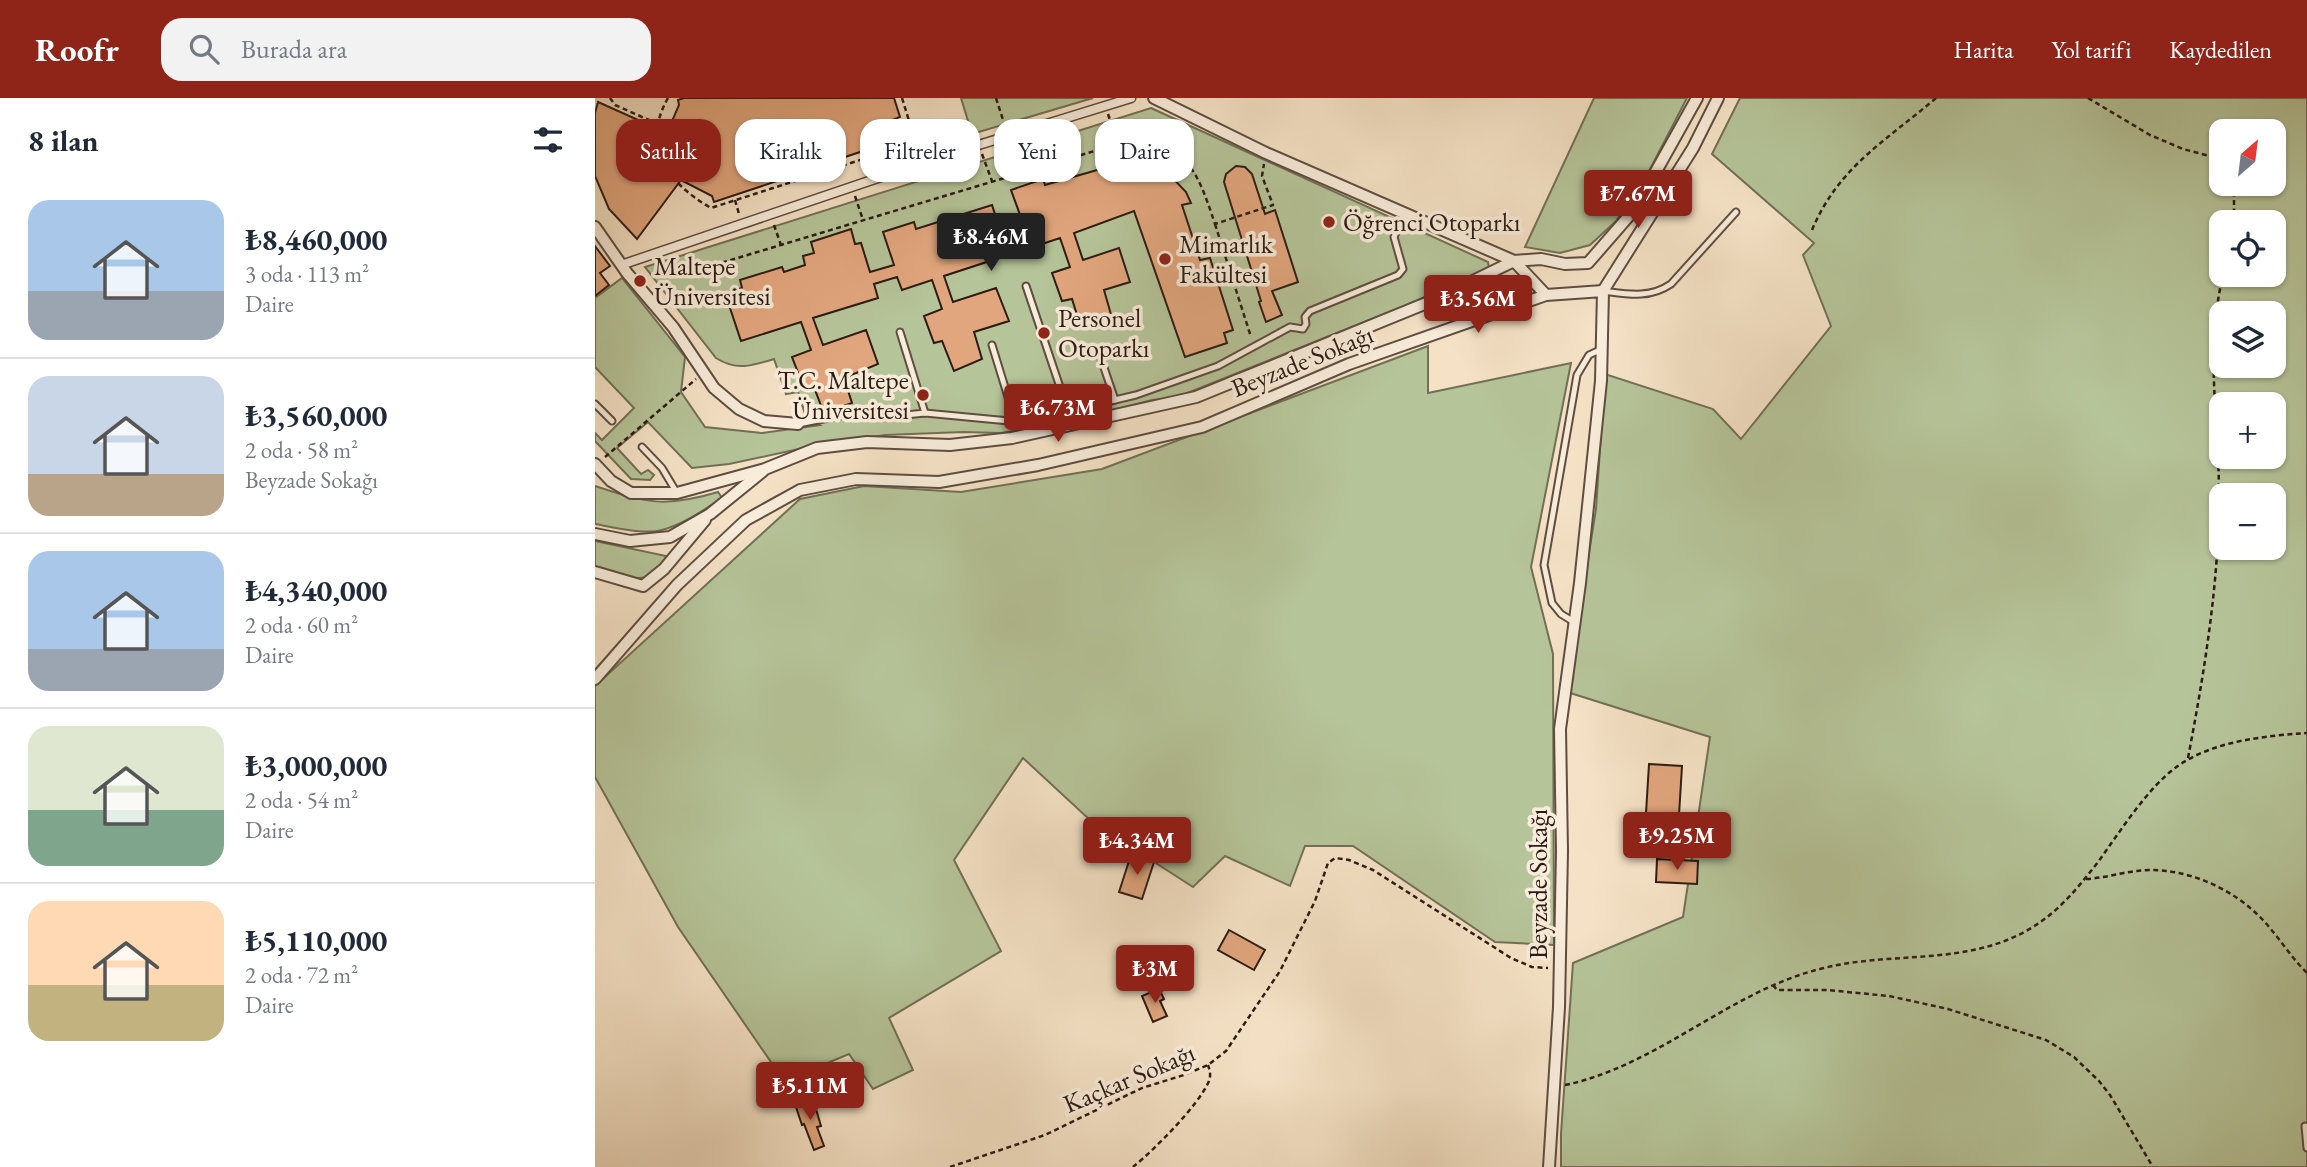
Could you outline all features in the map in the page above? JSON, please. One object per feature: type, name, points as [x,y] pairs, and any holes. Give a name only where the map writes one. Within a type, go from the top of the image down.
[{"type":"street","points":[[1063,119],[1131,98]]},
{"type":"street","points":[[1154,98],[1266,153],[1514,261],[1546,295]]},
{"type":"street","points":[[595,465],[611,481],[631,493],[677,493],[765,469],[817,448],[867,442],[950,445],[1012,438],[1196,397],[1434,300],[1514,261],[1541,259],[1565,264],[1588,262],[1635,209],[1697,98]]},
{"type":"street","points":[[1603,291],[1693,148],[1718,98]]},
{"type":"street","points":[[621,265],[864,182]]},
{"type":"street","points":[[595,227],[621,265],[673,327],[714,388],[739,409],[764,421],[798,424]]},
{"type":"street","name":"Beyzade Sokağı","points":[[595,678],[677,585],[746,520],[800,490],[856,479],[939,482],[1038,465],[1202,427],[1349,364],[1546,295],[1603,291],[1601,381],[1559,729],[1562,851],[1560,968],[1549,1167]]},
{"type":"street","points":[[595,534],[630,541],[670,537],[710,514],[765,469]]},
{"type":"street","points":[[595,572],[643,586],[664,569],[710,514]]},
{"type":"lane","points":[[798,424],[844,415],[886,417],[925,413],[1015,420],[1136,395],[1218,366],[1290,327],[1303,329],[1306,324],[1305,317],[1310,311],[1398,275],[1403,269],[1394,236],[1405,212]]},
{"type":"lane","points":[[1603,291],[1641,295],[1663,290],[1736,212]]},
{"type":"lane","points":[[1026,286],[1068,411]]},
{"type":"lane","points":[[900,332],[925,413]]},
{"type":"lane","points":[[992,345],[1015,420]]},
{"type":"lane","points":[[1574,622],[1561,614],[1552,603],[1544,565],[1577,375],[1589,355],[1602,349]]},
{"type":"lane","points":[[1097,350],[1115,400]]},
{"type":"lane","points":[[595,404],[612,421]]},
{"type":"lane","points":[[642,447],[662,468],[677,493]]},
{"type":"lane","points":[[2305,1126],[2307,1148]]},
{"type":"path","points":[[610,98],[615,105],[647,119]]},
{"type":"path","points":[[660,119],[668,98]]},
{"type":"path","points":[[902,98],[908,119]]},
{"type":"path","points":[[996,98],[1003,119]]},
{"type":"path","points":[[1812,230],[1827,199],[1848,172],[1936,98]]},
{"type":"path","points":[[2088,98],[2158,139],[2209,156]]},
{"type":"path","points":[[1105,106],[1109,119]]},
{"type":"path","points":[[980,150],[992,181]]},
{"type":"path","points":[[714,265],[1095,151]]},
{"type":"path","points":[[1215,224],[1273,205],[1262,177],[1266,153]]},
{"type":"path","points":[[675,182],[711,208],[860,160]]},
{"type":"path","points":[[1194,172],[1198,176],[1215,224],[1254,346]]},
{"type":"path","points":[[852,186],[863,220]]},
{"type":"path","points":[[734,200],[742,224]]},
{"type":"path","points":[[769,214],[781,245]]},
{"type":"path","points":[[2187,760],[2217,575],[2218,460],[2212,366],[2215,318],[2221,287]]},
{"type":"path","points":[[595,465],[703,372]]},
{"type":"path","points":[[1555,1087],[1597,1076],[1645,1056],[1727,1007],[1773,985],[1822,968],[1959,954],[1999,944],[2059,908],[2086,879],[2156,786],[2187,760],[2224,746],[2307,733]]},
{"type":"path","name":"Kaçkar Sokağı","points":[[950,1167],[1045,1135],[1142,1088],[1208,1065],[1226,1051],[1280,971],[1315,901],[1328,863],[1335,858],[1349,860],[1373,870],[1511,958],[1532,967],[1560,968]]},
{"type":"path","points":[[2086,879],[2150,870],[2182,874],[2210,883],[2249,907],[2307,973]]},
{"type":"path","points":[[1773,985],[1777,990],[1858,992],[1919,1002],[2046,1040],[2074,1057],[2099,1081],[2153,1167]]},
{"type":"path","points":[[1133,1167],[1159,1143],[1199,1095],[1210,1080],[1208,1065]]},
{"type":"green space","points":[[961,98],[1093,98],[1022,119],[994,119],[994,127],[980,132],[980,119],[967,119]]},
{"type":"green space","points":[[1594,98],[1687,98],[1647,175],[1616,221],[1590,245],[1560,253],[1525,247]]},
{"type":"green space","points":[[1740,98],[2307,98],[2307,1167],[1561,1167],[1573,963],[1683,917],[1710,737],[1567,692],[1596,509],[1605,374],[1713,409],[1741,439],[1831,326],[1803,255],[1814,243],[1712,154]]},
{"type":"green space","points":[[1151,108],[1175,119],[1116,119]]},
{"type":"green space","points":[[1095,126],[1095,182],[1194,182],[1194,128],[1488,262],[1489,268],[1404,306],[1175,398],[1152,400],[1066,422],[1001,433],[885,435],[808,447],[729,464],[692,468],[648,422],[617,448],[641,474],[648,470],[654,475],[650,480],[631,479],[595,441],[595,433],[602,440],[634,408],[595,367],[595,298],[622,278],[685,357],[681,392],[705,427],[762,433],[820,425],[805,414],[798,392],[786,394],[774,359],[737,366],[716,358],[645,267],[916,182],[980,182],[980,162],[994,157],[994,182],[1081,182],[1081,130]]},
{"type":"green space","points":[[1428,346],[1428,393],[1571,363],[1531,567],[1553,654],[1554,945],[1495,942],[1353,846],[1305,846],[1290,886],[1225,856],[1193,887],[1091,821],[1023,758],[954,860],[1001,951],[889,1018],[913,1070],[873,1089],[849,1054],[784,1081],[678,927],[595,777],[595,686],[800,499],[864,486],[961,492],[1102,469]]},
{"type":"green space","points":[[595,486],[642,500],[669,502],[718,492],[722,498],[670,527],[655,531],[638,531],[595,524]]},
{"type":"green space","points":[[595,541],[666,556],[664,569],[645,577],[630,578],[595,568]]},
{"type":"building","points":[[894,98],[900,117],[860,119],[860,152],[846,157],[846,119],[735,119],[735,182],[774,182],[714,202],[712,196],[685,182],[721,182],[721,119],[673,119],[679,105],[678,100]]},
{"type":"building","points":[[598,102],[636,119],[616,119],[616,182],[680,182],[637,239],[609,209],[595,176],[595,113]]},
{"type":"building","points":[[1236,166],[1245,167],[1252,174],[1265,214],[1275,210],[1298,282],[1272,291],[1282,315],[1266,322],[1224,182],[1226,174]]},
{"type":"building","points":[[1095,171],[1095,182],[1176,182],[1186,192],[1191,203],[1182,205],[1200,260],[1210,258],[1233,330],[1224,333],[1227,343],[1185,357],[1134,211],[1074,233],[1083,260],[1119,248],[1130,282],[1104,290],[1112,318],[1081,328],[1072,299],[1062,301],[1052,273],[1070,267],[1060,238],[1030,248],[1026,235],[1004,243],[1008,255],[944,276],[953,302],[996,288],[1009,321],[974,332],[982,359],[954,371],[942,341],[934,343],[924,316],[942,309],[932,280],[902,290],[897,277],[874,284],[878,298],[813,318],[823,345],[866,330],[878,364],[844,378],[852,403],[824,413],[813,385],[804,388],[792,357],[811,350],[801,322],[741,341],[725,293],[742,288],[740,280],[782,267],[784,272],[805,265],[803,256],[814,253],[811,242],[851,229],[855,244],[861,243],[870,272],[894,265],[883,232],[914,222],[916,229],[992,205],[1000,230],[1023,223],[1011,190],[1034,182],[1044,182],[1045,185],[1055,182],[1081,182],[1081,175]]},
{"type":"building","points":[[595,246],[610,266],[600,273],[609,285],[595,296]]},
{"type":"building","points":[[1649,764],[1682,766],[1679,815],[1646,813]]},
{"type":"building","points":[[1131,855],[1154,862],[1142,899],[1119,892]]},
{"type":"building","points":[[1657,859],[1698,861],[1697,884],[1656,882]]},
{"type":"building","points":[[1229,930],[1265,950],[1254,970],[1218,950]]},
{"type":"building","points":[[1159,989],[1164,999],[1160,1001],[1167,1016],[1153,1022],[1142,996]]},
{"type":"building","points":[[813,1099],[821,1126],[817,1127],[824,1146],[814,1150],[795,1104]]},
{"type":"place","name":"Öğrenci Otoparkı","points":[[1329,222]]},
{"type":"place","name":"Mimarlık Fakültesi","points":[[1165,259]]},
{"type":"place","name":"Maltepe Üniversitesi","points":[[640,281]]},
{"type":"place","name":"Personel Otoparkı","points":[[1044,333]]},
{"type":"place","name":"T.C. Maltepe Üniversitesi","points":[[923,395]]}]
